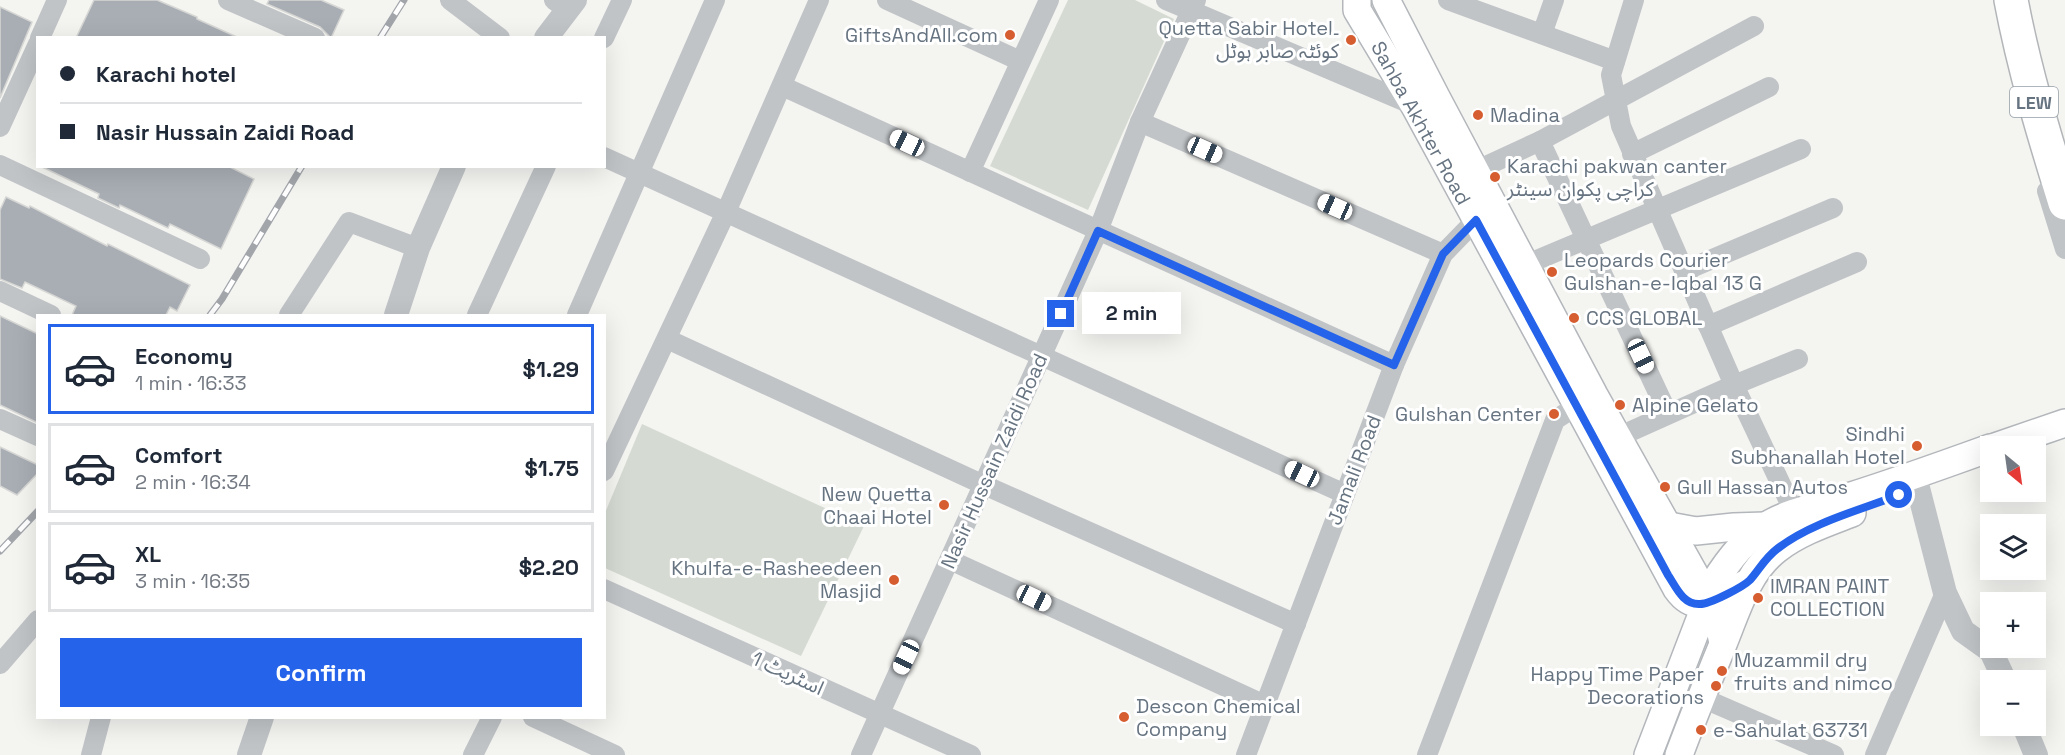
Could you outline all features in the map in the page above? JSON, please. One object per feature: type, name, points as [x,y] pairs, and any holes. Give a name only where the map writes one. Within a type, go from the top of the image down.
[{"type":"highway","name":"LEW","points":[[2011,0],[2032,97],[2065,203]]},
{"type":"main road","name":"Sahba Akhter Road","points":[[1357,0],[1357,10],[1475,171],[1486,215],[1524,265],[1677,589],[1687,601],[1692,603],[1708,601]]},
{"type":"main road","name":"Sahba Akhter Road","points":[[1386,0],[1426,103],[1586,400],[1618,437],[1669,525],[1708,601],[1724,643]]},
{"type":"main road","points":[[2027,436],[2065,423]]},
{"type":"main road","points":[[2046,445],[2065,438]]},
{"type":"main road","points":[[1648,755],[1708,601],[1724,567],[1751,537],[1765,526],[1795,514],[1980,452]]},
{"type":"main road","points":[[1678,755],[1749,582],[1761,564],[1776,549],[1796,536],[1980,466]]},
{"type":"main road","points":[[1669,525],[1696,531],[1765,526]]},
{"type":"main road","points":[[1708,601],[1749,582]]},
{"type":"street","points":[[42,36],[57,0]]},
{"type":"street","points":[[228,0],[310,36]]},
{"type":"street","points":[[450,0],[497,36]]},
{"type":"street","points":[[605,36],[622,0]]},
{"type":"street","points":[[577,314],[715,0]]},
{"type":"street","points":[[606,467],[726,212],[819,0]]},
{"type":"street","points":[[887,0],[1020,62]]},
{"type":"street","points":[[970,172],[1049,0]]},
{"type":"street","points":[[1166,0],[1193,6],[1426,103]]},
{"type":"street","points":[[1448,0],[1485,6],[1542,34],[1615,61]]},
{"type":"street","points":[[1542,34],[1554,0]]},
{"type":"street","points":[[1634,0],[1611,75],[1621,126],[1734,385],[1795,514]]},
{"type":"street","points":[[1996,0],[2024,116],[2065,249]]},
{"type":"street","points":[[547,36],[565,3]]},
{"type":"street","name":"Nasir Hussain Zaidi Road","points":[[861,755],[1098,231],[1140,122],[1193,6]]},
{"type":"street","points":[[1475,171],[1540,141],[1754,26]]},
{"type":"street","points":[[0,126],[36,49]]},
{"type":"street","points":[[782,86],[1394,365]]},
{"type":"street","points":[[1632,154],[1769,87]]},
{"type":"street","points":[[1140,122],[1443,254]]},
{"type":"street","points":[[1540,141],[1668,414]]},
{"type":"street","points":[[1524,265],[1801,149]]},
{"type":"street","points":[[606,158],[1345,494]]},
{"type":"street","points":[[0,165],[200,259]]},
{"type":"street","points":[[396,314],[418,248],[453,168]]},
{"type":"street","points":[[477,314],[545,168]]},
{"type":"street","points":[[1684,271],[1833,208]]},
{"type":"street","name":"Jamali Road","points":[[1246,755],[1394,365],[1443,254],[1486,215]]},
{"type":"street","points":[[290,314],[349,222],[418,248]]},
{"type":"street","points":[[1708,326],[1857,262]]},
{"type":"street","points":[[0,291],[49,314]]},
{"type":"street","points":[[667,339],[984,485],[1296,624]]},
{"type":"street","points":[[1618,437],[1798,359]]},
{"type":"street","points":[[1427,755],[1555,420],[1586,400]]},
{"type":"street","points":[[0,419],[36,435]]},
{"type":"street","points":[[1918,488],[1945,593],[1963,631],[1991,651],[2000,670]]},
{"type":"street","points":[[950,560],[1265,705]]},
{"type":"street","name":"اسٹریٹ 1","points":[[606,590],[971,755]]},
{"type":"street","points":[[1875,755],[1945,593]]},
{"type":"street","points":[[0,664],[36,622]]},
{"type":"street","points":[[1700,697],[1834,755]]},
{"type":"street","points":[[91,755],[100,719]]},
{"type":"street","points":[[256,753],[262,719]]},
{"type":"street","points":[[474,755],[491,719]]},
{"type":"street","points":[[537,719],[615,755]]},
{"type":"street","points":[[2028,736],[2036,755]]},
{"type":"shaded area","points":[[1068,0],[1135,0],[1174,19],[1088,210],[990,166]]},
{"type":"shaded area","points":[[642,424],[864,526],[801,656],[606,568],[606,511]]},
{"type":"building","points":[[94,0],[157,0],[235,36],[77,36]]},
{"type":"building","points":[[269,0],[321,0],[344,10],[332,36],[329,36],[320,27],[267,4]]},
{"type":"building","points":[[0,7],[32,22],[0,98]]},
{"type":"building","points":[[44,168],[232,168],[254,179],[221,249],[170,224],[168,228],[120,205],[119,208],[98,198],[99,194]]},
{"type":"building","points":[[6,197],[29,208],[30,206],[190,285],[177,311],[170,307],[166,314],[72,314],[76,306],[25,282],[22,288],[0,279],[0,210]]},
{"type":"building","points":[[0,316],[36,333],[36,422],[0,405]]},
{"type":"building","points":[[0,447],[36,464],[36,475],[17,495],[0,486]]},
{"type":"railway","points":[[381,36],[404,0]]},
{"type":"railway","points":[[211,314],[301,168]]},
{"type":"railway","points":[[0,551],[36,513]]},
{"type":"place","name":"GiftsAndAll.com","points":[[1010,35]]},
{"type":"place","name":"Quetta Sabir Hotel۔ کوئٹہ صابر ہوٹل","points":[[1351,40]]},
{"type":"place","name":"Madina","points":[[1478,115]]},
{"type":"place","name":"Karachi pakwan canter کراچی پکوان سینٹر","points":[[1495,177]]},
{"type":"place","name":"Leopards Courier Gulshan-e-Iqbal 13 G","points":[[1552,272]]},
{"type":"place","name":"CCS GLOBAL","points":[[1574,318]]},
{"type":"place","name":"Alpine Gelato","points":[[1620,405]]},
{"type":"place","name":"Gulshan Center","points":[[1554,414]]},
{"type":"place","name":"Sindhi Subhanallah Hotel","points":[[1917,446]]},
{"type":"place","name":"Gull Hassan Autos","points":[[1665,487]]},
{"type":"place","name":"New Quetta Chaai Hotel","points":[[944,505]]},
{"type":"place","name":"Khulfa-e-Rasheedeen Masjid","points":[[894,580]]},
{"type":"place","name":"IMRAN PAINT COLLECTION","points":[[1758,598]]},
{"type":"place","name":"Muzammil dry fruits and nimco","points":[[1722,671]]},
{"type":"place","name":"Happy Time Paper Decorations","points":[[1716,686]]},
{"type":"place","name":"Descon Chemical Company","points":[[1124,717]]},
{"type":"place","name":"e-Sahulat 63731","points":[[1701,730]]},
{"type":"route","points":[[1061,314],[1098,231],[1394,365],[1443,254],[1476,220],[1668,575],[1687,601],[1699,604],[1710,602],[1749,582],[1761,564],[1776,549],[1796,536],[1899,495]]}]
